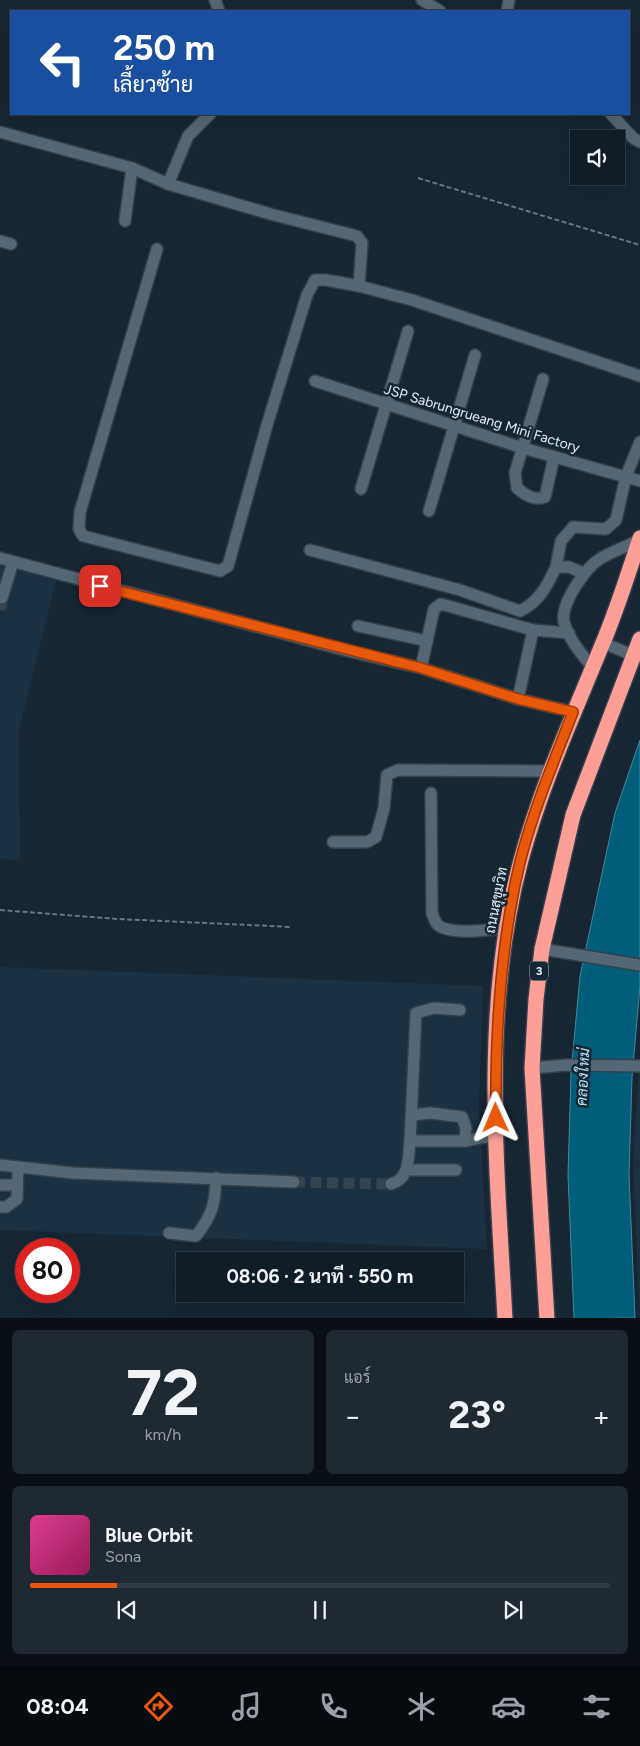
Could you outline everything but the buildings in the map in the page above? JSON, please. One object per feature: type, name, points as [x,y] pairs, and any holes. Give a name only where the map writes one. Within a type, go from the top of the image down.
[{"type":"highway","name":"ถนนสุขุมวิท","points":[[505,1318],[496,1135],[497,1026],[506,928],[521,860],[550,771],[603,643],[640,539]]},
{"type":"highway","name":"3","points":[[546,1318],[532,1068],[536,999],[542,949],[574,815],[637,657],[640,639]]},
{"type":"lane","points":[[422,0],[436,10]]},
{"type":"lane","points":[[168,184],[188,136],[209,115]]},
{"type":"lane","points":[[612,115],[633,138],[640,142]]},
{"type":"lane","points":[[0,132],[132,168],[168,184],[274,215],[357,236],[362,243],[359,286]]},
{"type":"lane","points":[[126,221],[132,168]]},
{"type":"lane","points":[[157,248],[80,512],[79,528],[83,536],[220,571],[228,566],[267,425],[307,295],[315,280],[359,286],[412,300],[640,376]]},
{"type":"lane","points":[[361,489],[408,331]]},
{"type":"lane","points":[[429,511],[475,356]]},
{"type":"lane","points":[[543,379],[515,474],[517,488],[525,495],[538,499],[545,496],[554,457]]},
{"type":"lane","name":"JSP Sabrungrueang Mini Factory","points":[[315,381],[523,448],[640,481]]},
{"type":"lane","points":[[310,550],[460,590],[520,611],[532,605],[542,593],[556,567],[561,541],[573,527],[606,529],[616,520],[626,476],[640,442]]},
{"type":"lane","points":[[592,667],[573,644],[564,620],[571,595],[583,573],[600,559],[640,539]]},
{"type":"lane","points":[[0,558],[348,651],[421,668],[518,699],[573,712]]},
{"type":"lane","points":[[2,598],[13,562]]},
{"type":"lane","points":[[556,567],[569,567],[583,573]]},
{"type":"lane","points":[[421,668],[434,610],[441,604],[533,630],[569,633]]},
{"type":"lane","points":[[358,626],[427,641]]},
{"type":"lane","points":[[518,699],[533,630]]},
{"type":"lane","points":[[603,643],[637,657]]},
{"type":"lane","points":[[333,842],[367,842],[376,837],[384,808],[387,775],[398,770],[550,771]]},
{"type":"lane","points":[[431,793],[432,913],[434,922],[442,928],[478,931],[506,928]]},
{"type":"lane","points":[[542,949],[640,965]]},
{"type":"lane","points":[[391,1184],[400,1182],[406,1170],[412,1115],[416,1013],[434,1008],[460,1010]]},
{"type":"lane","points":[[532,1068],[567,1065],[640,1066]]},
{"type":"lane","points":[[412,1115],[431,1113],[462,1117],[466,1128],[465,1141]]},
{"type":"lane","points":[[410,1141],[465,1141],[496,1135]]},
{"type":"lane","points":[[0,1165],[90,1174],[294,1182]]},
{"type":"lane","points":[[0,1207],[6,1207],[17,1199],[18,1167]]},
{"type":"lane","points":[[406,1170],[456,1170]]},
{"type":"lane","points":[[168,1233],[196,1236],[209,1220],[214,1205],[216,1178]]},
{"type":"lane","points":[[0,1185],[17,1185]]},
{"type":"path","points":[[418,178],[640,245]]},
{"type":"path","points":[[0,910],[118,919],[292,927]]},
{"type":"shaded area","points":[[0,561],[57,577],[19,730],[20,860],[0,859]]},
{"type":"shaded area","points":[[0,967],[483,986],[479,1106],[487,1249],[0,1230]]},
{"type":"shaded area","points":[[640,1050],[640,1318],[640,1318],[633,1162]]},
{"type":"water","name":"คลองใหม่","points":[[640,740],[640,986],[632,1077],[629,1175],[635,1318],[574,1318],[568,1175],[571,1073],[580,976],[615,813]]},
{"type":"tunnel","points":[[0,610],[2,598]]},
{"type":"tunnel","points":[[294,1182],[391,1184]]},
{"type":"route","points":[[100,586],[348,651],[421,668],[518,699],[573,712],[546,780],[521,860],[506,928],[495,1064],[496,1118]]}]
